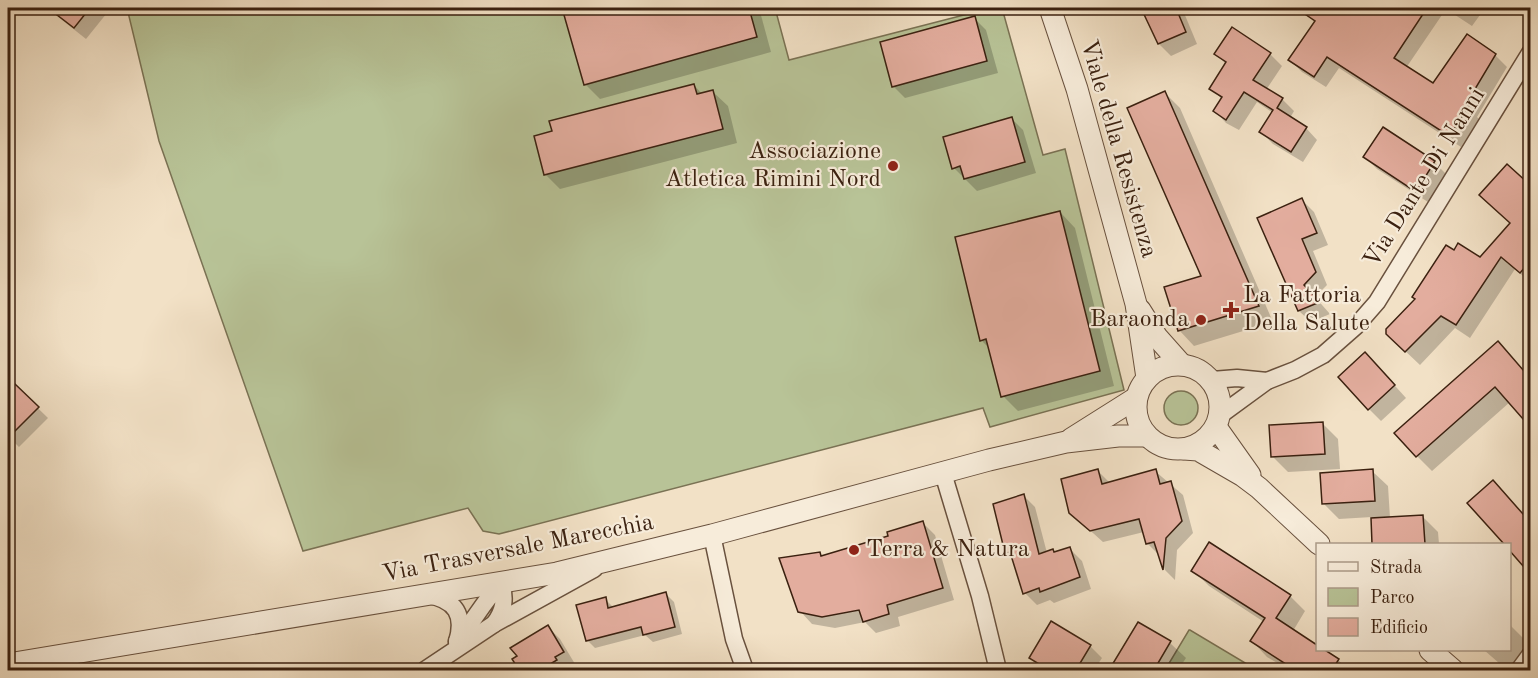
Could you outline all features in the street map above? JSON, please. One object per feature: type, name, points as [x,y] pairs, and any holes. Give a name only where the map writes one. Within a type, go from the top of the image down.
[{"type":"street","name":"Viale della Resistenza","points":[[1050,8],[1077,89],[1136,304],[1147,378]]},
{"type":"street","name":"Via Dante Di Nanni","points":[[1217,422],[1267,381],[1295,370],[1323,355],[1356,326],[1377,302],[1530,53]]},
{"type":"street","name":"Viale della Resistenza","points":[[1136,304],[1157,337],[1181,364]]},
{"type":"street","points":[[1184,449],[1208,438],[1217,422],[1218,392],[1212,380],[1203,372],[1181,364],[1169,365],[1157,370],[1147,378],[1136,398],[1139,424],[1146,436],[1170,449],[1198,450],[1243,476],[1318,543]]},
{"type":"street","name":"Via Dante Di Nanni","points":[[1212,380],[1237,378],[1267,381]]},
{"type":"street","name":"Via Trasversale Marecchia","points":[[1066,442],[1136,398]]},
{"type":"street","points":[[1217,422],[1259,488]]},
{"type":"street","name":"Via Trasversale Marecchia","points":[[8,664],[501,583],[608,561],[989,460],[1066,442],[1118,436],[1146,436]]},
{"type":"street","points":[[943,473],[980,596],[998,670]]},
{"type":"street","points":[[712,535],[734,639],[745,670]]},
{"type":"street","points":[[426,670],[447,658],[494,624],[608,561]]},
{"type":"street","points":[[494,624],[502,614],[505,596],[501,583]]},
{"type":"street","points":[[447,658],[488,597],[501,583]]},
{"type":"street","points":[[428,595],[442,597],[453,606],[462,625],[457,641]]},
{"type":"street","points":[[1431,651],[1453,670]]},
{"type":"street","points":[[1519,670],[1530,655]]},
{"type":"green space","points":[[127,8],[775,8],[789,60],[991,8],[1002,8],[1043,155],[1065,149],[1124,390],[990,427],[983,408],[499,534],[483,531],[468,508],[303,551],[159,141]]},
{"type":"green space","points":[[1181,391],[1193,396],[1198,408],[1193,420],[1181,425],[1169,420],[1164,408],[1169,396]]},
{"type":"green space","points":[[1190,630],[1257,670],[1165,670]]},
{"type":"building","points":[[48,8],[90,8],[74,28]]},
{"type":"building","points":[[562,8],[749,8],[757,37],[584,85]]},
{"type":"building","points":[[1141,8],[1176,8],[1186,32],[1158,44]]},
{"type":"building","points":[[1296,8],[1427,8],[1394,58],[1433,83],[1467,34],[1496,54],[1466,104],[1469,106],[1449,136],[1327,57],[1314,77],[1288,60],[1315,21]]},
{"type":"building","points":[[975,16],[987,61],[892,87],[880,42]]},
{"type":"building","points":[[1232,27],[1271,53],[1253,80],[1283,98],[1277,108],[1307,127],[1291,152],[1259,132],[1273,110],[1244,92],[1226,120],[1213,111],[1222,97],[1209,89],[1226,62],[1214,54]]},
{"type":"building","points":[[694,84],[697,94],[713,90],[723,129],[544,175],[534,136],[552,131],[549,121]]},
{"type":"building","points":[[1165,91],[1259,306],[1178,331],[1164,287],[1201,276],[1127,108]]},
{"type":"building","points":[[1012,117],[1025,162],[964,179],[960,166],[952,169],[943,137]]},
{"type":"building","points":[[1383,127],[1435,161],[1416,192],[1363,157]]},
{"type":"building","points":[[1507,164],[1530,185],[1530,261],[1520,273],[1501,257],[1456,325],[1441,316],[1405,352],[1386,334],[1386,329],[1415,299],[1412,297],[1446,245],[1454,250],[1458,243],[1480,257],[1510,223],[1479,195]]},
{"type":"building","points":[[1302,198],[1317,233],[1302,239],[1316,272],[1304,285],[1320,302],[1298,311],[1257,218]]},
{"type":"building","points":[[1060,211],[1100,371],[1001,397],[986,339],[980,341],[955,237]]},
{"type":"building","points":[[1498,341],[1530,378],[1530,427],[1495,387],[1416,457],[1394,433]]},
{"type":"building","points":[[1365,352],[1395,385],[1368,410],[1338,377]]},
{"type":"building","points":[[15,384],[39,407],[8,438],[8,391]]},
{"type":"building","points":[[1323,422],[1325,454],[1271,457],[1269,425]]},
{"type":"building","points":[[1098,469],[1102,484],[1156,469],[1160,484],[1171,481],[1182,521],[1166,538],[1163,570],[1154,542],[1146,544],[1139,519],[1090,531],[1069,513],[1061,479]]},
{"type":"building","points":[[1373,469],[1375,501],[1322,504],[1320,473]]},
{"type":"building","points":[[1493,480],[1530,522],[1530,574],[1511,552],[1511,543],[1503,543],[1467,503]]},
{"type":"building","points":[[1024,494],[1039,554],[1070,547],[1080,577],[1040,592],[1039,588],[1023,594],[1010,552],[1005,553],[993,504]]},
{"type":"building","points":[[1423,515],[1425,543],[1372,543],[1371,518]]},
{"type":"building","points":[[923,521],[943,588],[887,605],[889,614],[863,622],[859,610],[822,617],[798,612],[779,558],[820,552],[821,556],[888,536],[887,532]]},
{"type":"building","points":[[1209,542],[1291,595],[1276,618],[1316,644],[1316,651],[1327,651],[1339,659],[1332,670],[1295,670],[1250,641],[1265,618],[1191,571]]},
{"type":"building","points":[[666,592],[675,627],[643,635],[641,627],[586,641],[576,605],[606,597],[608,608]]},
{"type":"building","points":[[1051,621],[1091,645],[1076,670],[1049,670],[1029,658]]},
{"type":"building","points":[[1138,622],[1171,641],[1154,670],[1109,670]]},
{"type":"building","points":[[548,625],[564,652],[555,657],[557,660],[540,670],[519,670],[512,659],[517,656],[510,648]]},
{"type":"place","name":"Associazione Atletica Rimini Nord","points":[[893,166]]},
{"type":"place","name":"La Fattoria Della Salute","points":[[1231,310]]},
{"type":"place","name":"Baraonda","points":[[1201,320]]},
{"type":"place","name":"Terra & Natura","points":[[854,550]]}]
